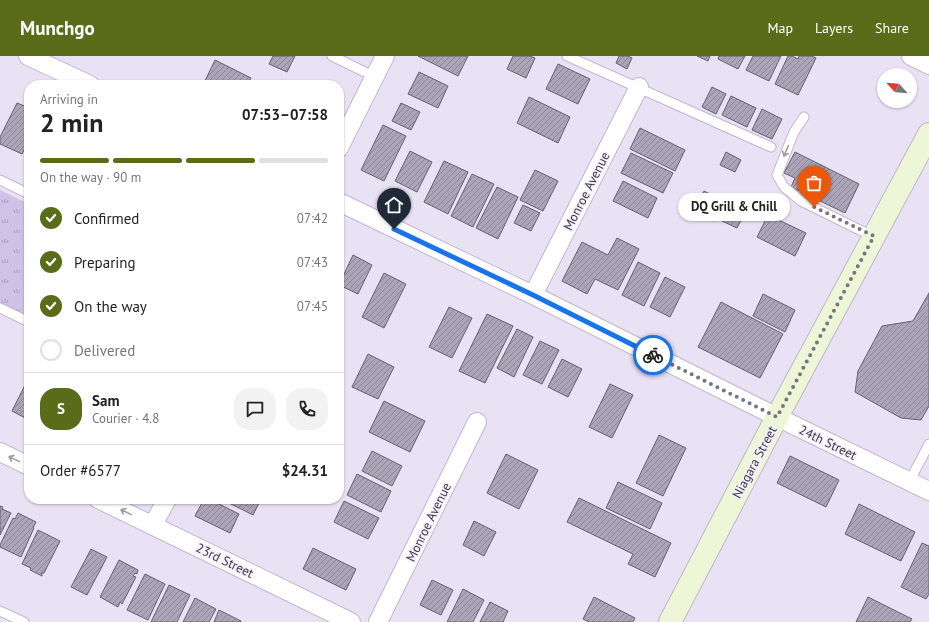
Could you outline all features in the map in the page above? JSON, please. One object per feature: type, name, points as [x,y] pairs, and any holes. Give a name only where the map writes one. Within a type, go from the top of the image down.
[{"type":"street","points":[[28,56],[79,80]]},
{"type":"street","points":[[344,138],[385,56]]},
{"type":"street","points":[[911,56],[929,65]]},
{"type":"street","name":"Monroe Avenue","points":[[533,295],[639,87]]},
{"type":"street","name":"Niagara Street","points":[[670,622],[874,236],[927,145]]},
{"type":"street","name":"24th Street","points":[[344,204],[533,295],[929,491]]},
{"type":"street","name":"Monroe Avenue","points":[[378,622],[477,422]]},
{"type":"street","points":[[0,452],[24,464]]},
{"type":"street","name":"23rd Street","points":[[109,504],[351,622]]},
{"type":"street","points":[[154,525],[164,504]]},
{"type":"lane","points":[[332,56],[375,77]]},
{"type":"lane","points":[[567,56],[771,147]]},
{"type":"lane","points":[[804,117],[794,132],[776,175],[784,187],[801,201],[874,236]]},
{"type":"lane","points":[[0,180],[24,192]]},
{"type":"lane","points":[[0,308],[24,320]]},
{"type":"lane","points":[[909,482],[929,444]]},
{"type":"lane","points":[[0,611],[24,622]]},
{"type":"green space","points":[[0,190],[24,202],[24,316],[0,304]]},
{"type":"building","points":[[273,56],[295,56],[287,72],[269,64]]},
{"type":"building","points":[[418,56],[468,56],[458,76]]},
{"type":"building","points":[[513,56],[530,56],[535,58],[526,78],[507,69]]},
{"type":"building","points":[[619,56],[628,56],[632,58],[627,69],[616,63]]},
{"type":"building","points":[[697,56],[710,56],[708,61]]},
{"type":"building","points":[[719,56],[745,56],[738,69],[718,59]]},
{"type":"building","points":[[753,56],[781,56],[769,81],[746,70]]},
{"type":"building","points":[[788,56],[798,59],[799,56],[812,56],[816,58],[798,95],[775,84]]},
{"type":"building","points":[[215,60],[251,78],[250,80],[205,80]]},
{"type":"building","points":[[558,64],[590,79],[578,104],[546,89]]},
{"type":"building","points":[[419,72],[448,86],[438,108],[408,94]]},
{"type":"building","points":[[712,87],[726,94],[716,114],[702,107]]},
{"type":"building","points":[[731,96],[756,108],[747,127],[722,115]]},
{"type":"building","points":[[529,97],[570,117],[558,143],[517,123]]},
{"type":"building","points":[[17,103],[24,106],[24,150],[22,154],[0,144],[0,137]]},
{"type":"building","points":[[401,103],[420,112],[411,130],[392,121]]},
{"type":"building","points":[[762,109],[782,119],[772,139],[752,130]]},
{"type":"building","points":[[383,125],[406,136],[384,181],[361,170]]},
{"type":"building","points":[[640,128],[685,150],[675,171],[630,149]]},
{"type":"building","points":[[410,151],[432,162],[417,192],[395,181]]},
{"type":"building","points":[[726,152],[741,160],[735,172],[720,165]]},
{"type":"building","points":[[795,152],[859,184],[845,213],[791,187],[795,178],[784,173]]},
{"type":"building","points":[[631,153],[673,173],[663,193],[621,173]]},
{"type":"building","points":[[444,161],[468,172],[448,214],[424,202]]},
{"type":"building","points":[[535,170],[558,181],[543,211],[520,200]]},
{"type":"building","points":[[472,174],[494,184],[473,227],[451,216]]},
{"type":"building","points":[[623,181],[657,198],[648,218],[613,201]]},
{"type":"building","points":[[497,187],[518,197],[498,239],[476,228]]},
{"type":"building","points":[[704,191],[724,201],[714,221],[694,212]]},
{"type":"building","points":[[731,198],[748,207],[737,228],[720,220]]},
{"type":"building","points":[[523,205],[540,213],[531,231],[514,223]]},
{"type":"building","points":[[768,215],[806,233],[795,256],[757,237]]},
{"type":"building","points":[[617,238],[639,249],[618,290],[595,279],[587,294],[562,281],[582,242],[608,255]]},
{"type":"building","points":[[353,255],[372,265],[358,294],[344,287],[344,274]]},
{"type":"building","points":[[638,262],[660,273],[644,306],[622,295]]},
{"type":"building","points":[[384,273],[406,284],[384,328],[362,317]]},
{"type":"building","points":[[665,277],[685,287],[670,317],[650,307]]},
{"type":"building","points":[[929,293],[929,406],[921,420],[901,418],[855,392],[858,371],[882,326],[913,321]]},
{"type":"building","points":[[763,294],[795,310],[785,332],[753,316]]},
{"type":"building","points":[[721,302],[783,334],[760,378],[698,347]]},
{"type":"building","points":[[449,307],[472,318],[452,358],[429,347]]},
{"type":"building","points":[[487,314],[513,326],[485,383],[459,371]]},
{"type":"building","points":[[517,329],[533,337],[514,377],[497,368]]},
{"type":"building","points":[[540,341],[559,350],[542,384],[523,375]]},
{"type":"building","points":[[368,354],[394,367],[378,399],[352,387]]},
{"type":"building","points":[[562,359],[582,369],[568,397],[548,387]]},
{"type":"building","points":[[610,384],[633,395],[612,438],[589,427]]},
{"type":"building","points":[[24,387],[24,417],[12,411]]},
{"type":"building","points":[[384,401],[425,421],[410,452],[369,432]]},
{"type":"building","points":[[659,435],[686,448],[663,496],[636,483]]},
{"type":"building","points":[[372,451],[402,466],[392,486],[362,471]]},
{"type":"building","points":[[506,454],[538,470],[519,509],[487,493]]},
{"type":"building","points":[[790,456],[839,480],[826,507],[777,483]]},
{"type":"building","points":[[357,474],[391,491],[381,512],[347,495]]},
{"type":"building","points":[[618,482],[662,503],[650,529],[606,508]]},
{"type":"building","points":[[579,498],[671,543],[655,577],[628,564],[633,554],[567,522]]},
{"type":"building","points":[[344,501],[379,518],[368,539],[334,522],[343,504],[344,504]]},
{"type":"building","points":[[201,504],[219,504],[239,514],[230,533],[195,516]]},
{"type":"building","points":[[231,504],[258,504],[253,515]]},
{"type":"building","points":[[859,504],[915,532],[901,561],[845,534]]},
{"type":"building","points":[[0,506],[3,507],[2,509],[11,513],[0,535]]},
{"type":"building","points":[[18,513],[36,522],[21,557],[0,547],[13,518],[15,519]]},
{"type":"building","points":[[474,521],[496,532],[484,556],[463,545]]},
{"type":"building","points":[[38,530],[60,541],[44,573],[42,573],[42,576],[30,570],[31,568],[22,564]]},
{"type":"building","points":[[922,543],[929,546],[929,594],[926,599],[901,587]]},
{"type":"building","points":[[313,548],[356,569],[346,590],[303,569]]},
{"type":"building","points":[[91,549],[107,557],[87,595],[71,587]]},
{"type":"building","points":[[119,560],[138,570],[137,574],[135,573],[133,576],[136,577],[122,604],[120,602],[118,607],[100,597]]},
{"type":"building","points":[[145,574],[165,584],[148,620],[127,610]]},
{"type":"building","points":[[432,580],[453,590],[441,615],[420,605]]},
{"type":"building","points":[[169,585],[190,595],[177,622],[151,622]]},
{"type":"building","points":[[463,589],[484,600],[473,622],[447,622]]},
{"type":"building","points":[[594,597],[635,618],[633,622],[589,622],[583,619]]},
{"type":"building","points":[[868,597],[912,619],[910,622],[856,622]]},
{"type":"building","points":[[195,598],[216,609],[209,622],[183,622]]},
{"type":"building","points":[[490,602],[508,611],[503,622],[480,622]]},
{"type":"building","points":[[219,610],[241,621],[241,622],[214,622]]},
{"type":"way so far","points":[[653,355],[777,417],[874,236],[814,207]]},
{"type":"place","name":"DQ Grill & Chill","points":[[814,207]]},
{"type":"route","points":[[394,229],[533,295],[653,355]]}]
